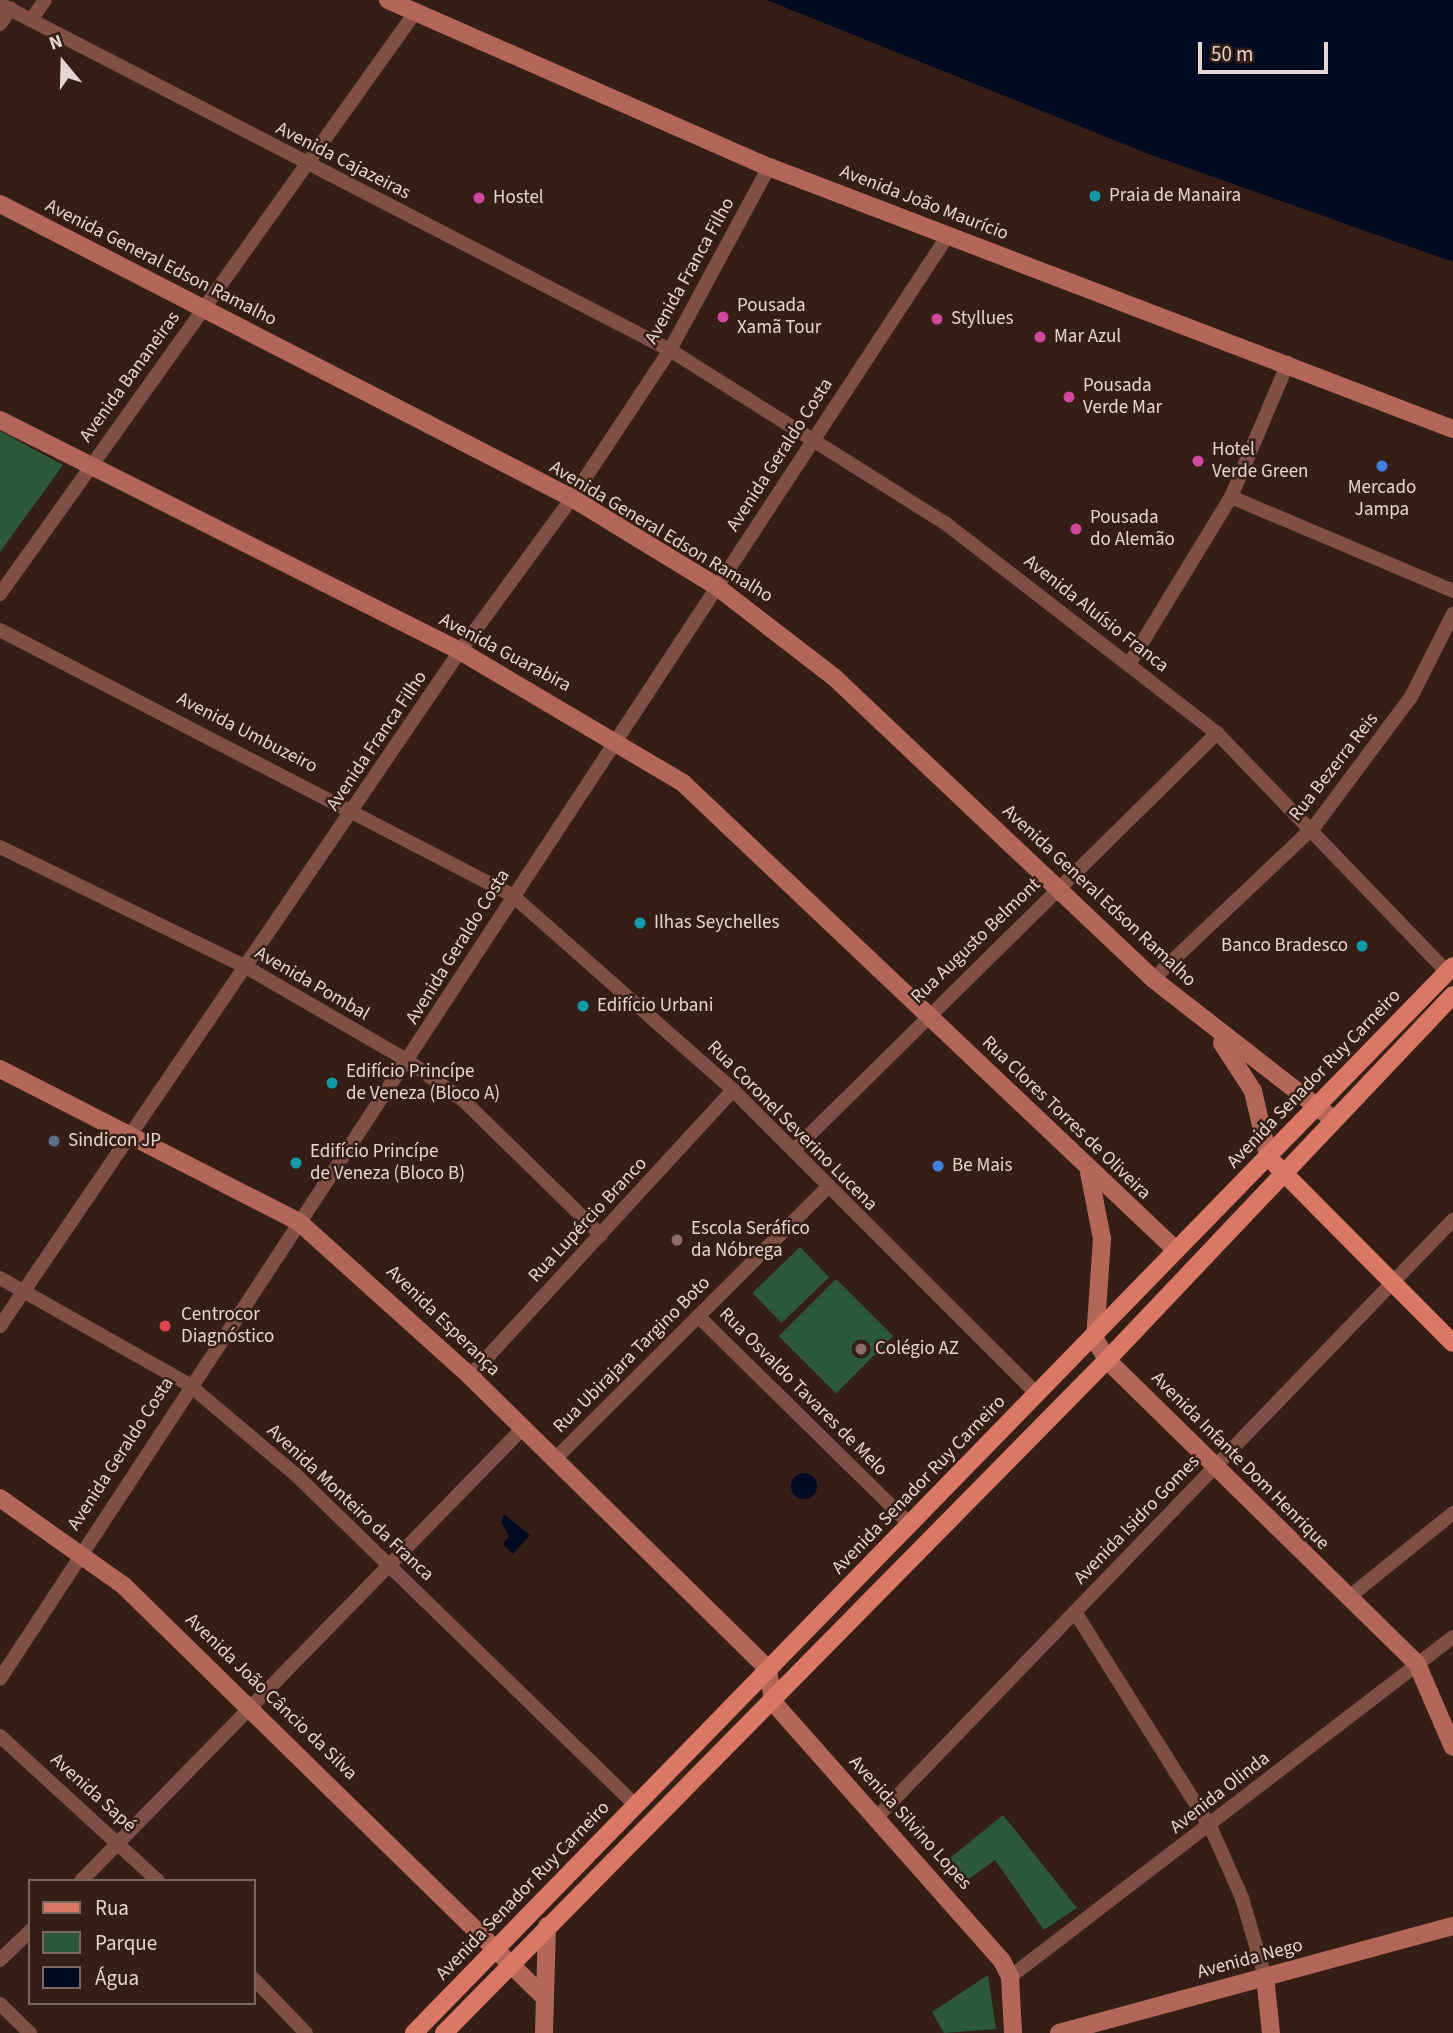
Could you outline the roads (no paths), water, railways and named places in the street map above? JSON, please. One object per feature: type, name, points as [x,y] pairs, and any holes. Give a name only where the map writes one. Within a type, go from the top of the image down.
[{"type":"main road","name":"Avenida João Maurício","points":[[388,0],[414,14],[769,167],[1288,363],[1453,429]]},
{"type":"main road","name":"Avenida General Edson Ramalho","points":[[0,204],[572,498],[716,586],[825,669],[1153,979],[1210,1027],[1333,1119]]},
{"type":"main road","name":"Avenida Guarabira","points":[[0,420],[460,651],[617,738],[683,783],[741,834],[928,1015]]},
{"type":"main road","name":"Avenida Senador Ruy Carneiro","points":[[414,2033],[1037,1394],[1095,1339],[1176,1250],[1315,1106],[1451,973]]},
{"type":"main road","points":[[444,2033],[1107,1360],[1282,1172],[1453,995]]},
{"type":"main road","name":"Rua Clores Torres de Oliveira","points":[[928,1015],[1088,1171],[1176,1250]]},
{"type":"main road","name":"Avenida General Edson Ramalho","points":[[1210,1027],[1253,1091],[1268,1156],[1453,1343]]},
{"type":"main road","name":"Avenida Esperança","points":[[0,1069],[299,1222],[470,1376],[768,1669]]},
{"type":"main road","points":[[1088,1171],[1102,1239],[1095,1339]]},
{"type":"main road","name":"Avenida Infante Dom Henrique","points":[[1095,1339],[1107,1360],[1417,1664],[1453,1747]]},
{"type":"main road","name":"Avenida João Câncio da Silva","points":[[0,1498],[81,1550],[254,1708],[497,1945],[541,1994]]},
{"type":"main road","points":[[768,1669],[773,1702]]},
{"type":"main road","name":"Avenida Silvino Lopes","points":[[773,1702],[991,1945],[1010,1977]]},
{"type":"main road","points":[[544,2033],[541,1994],[547,1926]]},
{"type":"main road","name":"Avenida Nego","points":[[1059,2033],[1453,1926]]},
{"type":"main road","points":[[1010,1977],[1013,2033]]},
{"type":"main road","points":[[1265,1977],[1271,2033]]},
{"type":"street","points":[[31,20],[45,0]]},
{"type":"street","points":[[0,24],[6,6]]},
{"type":"street","name":"Avenida Cajazeiras","points":[[6,6],[670,350]]},
{"type":"street","name":"Avenida Bananeiras","points":[[0,594],[414,14]]},
{"type":"street","name":"Avenida Franca Filho","points":[[0,1326],[133,1138],[460,651],[572,498],[670,350],[769,167]]},
{"type":"street","name":"Avenida Geraldo Costa","points":[[0,1679],[188,1384],[408,1061],[512,895],[948,235]]},
{"type":"street","name":"Avenida Aluísio Franca","points":[[670,350],[945,523],[1217,733],[1314,827],[1451,973]]},
{"type":"street","points":[[1129,664],[1231,497],[1288,363]]},
{"type":"street","points":[[1231,497],[1453,591]]},
{"type":"street","name":"Rua Bezerra Reis","points":[[1153,979],[1314,827],[1410,697],[1453,614]]},
{"type":"street","name":"Avenida Umbuzeiro","points":[[0,630],[356,808],[512,895]]},
{"type":"street","name":"Rua Augusto Belmont","points":[[794,1150],[1217,733]]},
{"type":"street","name":"Avenida Pombal","points":[[0,847],[246,967],[408,1061],[463,1100],[601,1234]]},
{"type":"street","name":"Rua Coronel Severino Lucena","points":[[512,895],[733,1090],[794,1150],[827,1188],[1037,1394]]},
{"type":"street","name":"Rua Lupércio Branco","points":[[470,1376],[733,1090]]},
{"type":"street","name":"Rua Ubirajara Targino Boto","points":[[554,1460],[827,1188]]},
{"type":"street","name":"Avenida Isidro Gomes","points":[[877,1817],[1453,1220]]},
{"type":"street","name":"Avenida Monteiro da Franca","points":[[0,1278],[188,1384],[390,1565],[635,1805]]},
{"type":"street","name":"Rua Osvaldo Tavares de Melo","points":[[698,1316],[910,1524]]},
{"type":"street","points":[[83,1879],[254,1708],[523,1428]]},
{"type":"street","points":[[1349,1597],[1453,1513]]},
{"type":"street","points":[[1075,1612],[1210,1826],[1242,1898],[1265,1977]]},
{"type":"street","name":"Avenida Olinda","points":[[1010,1977],[1453,1637]]},
{"type":"street","name":"Avenida Sapé","points":[[0,1736],[120,1842],[156,1879]]},
{"type":"street","points":[[0,1960],[28,1933]]},
{"type":"street","points":[[256,1981],[306,2033]]},
{"type":"street","points":[[0,2004],[30,2033]]},
{"type":"water","points":[[767,0],[1453,0],[1453,262],[1146,153]]},
{"type":"water","points":[[804,1473],[813,1477],[817,1486],[813,1495],[804,1499],[795,1495],[791,1486],[795,1477]]},
{"type":"water","points":[[504,1514],[530,1535],[513,1554],[503,1544],[509,1536],[501,1522]]},
{"type":"place","name":"Praia de Manaira","points":[[1095,196]]},
{"type":"place","name":"Hostel","points":[[479,198]]},
{"type":"place","name":"Pousada Xamã Tour","points":[[723,317]]},
{"type":"place","name":"Styllues","points":[[937,319]]},
{"type":"place","name":"Mar Azul","points":[[1040,337]]},
{"type":"place","name":"Pousada Verde Mar","points":[[1069,397]]},
{"type":"place","name":"Hotel Verde Green","points":[[1198,461]]},
{"type":"place","name":"Mercado Jampa","points":[[1382,466]]},
{"type":"place","name":"Pousada do Alemão","points":[[1076,529]]},
{"type":"place","name":"Ilhas Seychelles","points":[[640,923]]},
{"type":"place","name":"Banco Bradesco","points":[[1362,946]]},
{"type":"place","name":"Edifício Urbani","points":[[583,1006]]},
{"type":"place","name":"Edifício Princípe de Veneza (Bloco A)","points":[[332,1083]]},
{"type":"place","name":"Sindicon JP","points":[[54,1141]]},
{"type":"place","name":"Edifício Princípe de Veneza (Bloco B)","points":[[296,1163]]},
{"type":"place","name":"Be Mais","points":[[938,1166]]},
{"type":"place","name":"Escola Seráfico da Nóbrega","points":[[677,1240]]},
{"type":"place","name":"Centrocor Diagnóstico","points":[[165,1326]]},
{"type":"place","name":"Colégio AZ","points":[[861,1349]]}]
